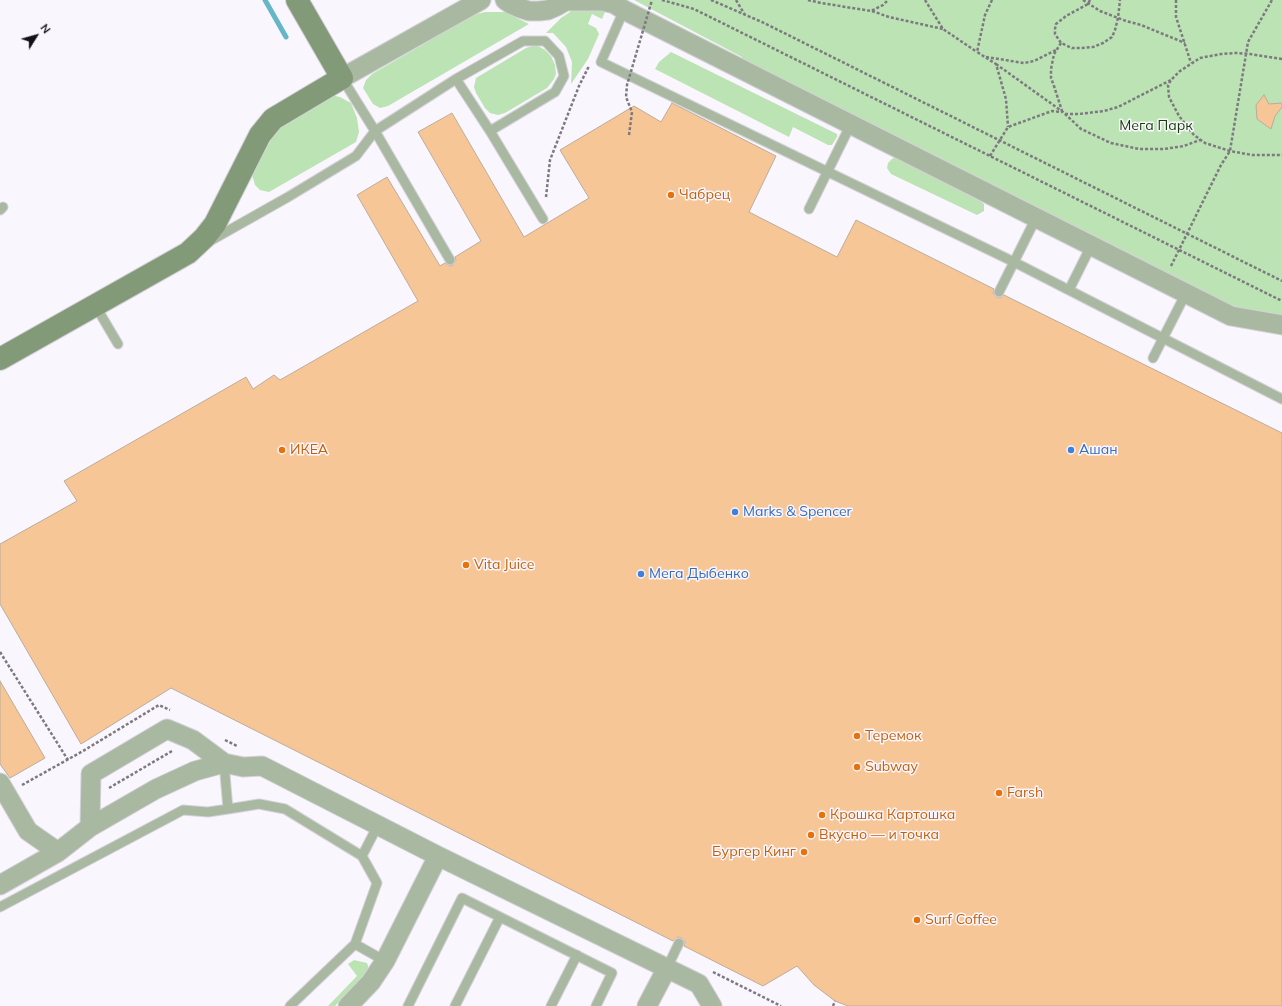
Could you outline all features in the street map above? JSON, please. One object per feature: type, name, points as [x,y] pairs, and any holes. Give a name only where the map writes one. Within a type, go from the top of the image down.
[{"type":"street","points":[[298,0],[342,78]]},
{"type":"street","points":[[0,359],[188,253],[204,238],[215,224],[260,135],[273,119],[342,78],[481,0]]},
{"type":"street","points":[[505,0],[529,11],[538,11],[557,6],[566,1],[603,2],[614,4],[1231,316],[1282,325]]},
{"type":"street","points":[[90,827],[91,774],[166,729],[193,740],[224,763],[243,767],[262,766],[438,856],[699,984],[712,1006]]},
{"type":"street","points":[[0,885],[58,852],[90,827],[156,789],[195,771],[224,763]]},
{"type":"street","points":[[0,783],[28,831],[58,852]]},
{"type":"street","points":[[348,1006],[371,982],[385,961],[438,856]]},
{"type":"street","points":[[647,1006],[667,968]]},
{"type":"lane","points":[[614,4],[601,62],[1014,262],[1282,399]]},
{"type":"lane","points":[[188,253],[288,197],[356,156],[374,131],[456,79],[523,41],[545,41],[559,56],[564,76],[555,92],[490,131]]},
{"type":"lane","points":[[342,78],[450,260]]},
{"type":"lane","points":[[456,79],[490,131],[543,218]]},
{"type":"lane","points":[[810,209],[851,124]]},
{"type":"lane","points":[[999,292],[1036,218]]},
{"type":"lane","points":[[1069,290],[1091,246]]},
{"type":"lane","points":[[1153,358],[1186,293]]},
{"type":"lane","points":[[95,305],[118,344]]},
{"type":"lane","points":[[224,763],[228,809]]},
{"type":"lane","points":[[0,907],[182,810],[208,812],[258,804],[285,809],[362,856],[377,883],[355,944],[290,1006]]},
{"type":"lane","points":[[362,856],[378,825]]},
{"type":"lane","points":[[408,1006],[462,898],[612,973],[596,1006]]},
{"type":"lane","points":[[454,1006],[500,917]]},
{"type":"lane","points":[[667,968],[679,943]]},
{"type":"lane","points":[[355,944],[385,961]]},
{"type":"lane","points":[[551,1006],[576,955]]},
{"type":"path","points":[[629,135],[632,112],[626,97],[627,84],[652,0]]},
{"type":"path","points":[[662,0],[694,9],[1282,301]]},
{"type":"path","points":[[710,0],[762,22],[1282,281]]},
{"type":"path","points":[[736,0],[745,15]]},
{"type":"path","points":[[808,0],[872,11],[889,17],[943,29],[996,64],[1064,113],[1080,129],[1111,143],[1139,149],[1164,149],[1184,146],[1200,140]]},
{"type":"path","points":[[872,11],[883,5],[888,0]]},
{"type":"path","points":[[925,0],[943,29]]},
{"type":"path","points":[[977,52],[985,15],[992,0]]},
{"type":"path","points":[[1083,0],[1100,11],[1141,25],[1185,43]]},
{"type":"path","points":[[1090,0],[1088,4],[1066,16],[1056,24],[1055,34],[1061,43],[1072,48],[1082,48],[1103,43],[1112,37],[1118,18],[1120,0]]},
{"type":"path","points":[[1176,0],[1176,17],[1191,63]]},
{"type":"path","points":[[1170,268],[1221,165],[1230,151],[1248,42],[1272,0]]},
{"type":"path","points":[[1061,43],[1052,59],[1051,78],[1064,113]]},
{"type":"path","points":[[985,57],[1024,63],[1034,61],[1056,50]]},
{"type":"path","points":[[1282,59],[1246,53],[1221,54],[1200,58],[1180,71],[1168,85],[1169,98],[1194,135],[1200,140],[1230,151],[1252,155],[1282,155]]},
{"type":"path","points":[[543,218],[550,160],[579,86],[590,64]]},
{"type":"path","points":[[996,64],[1006,99],[1008,127]]},
{"type":"path","points":[[990,156],[1008,127],[1052,111],[1079,114],[1104,111],[1118,107],[1171,80]]},
{"type":"path","points":[[0,652],[68,760]]},
{"type":"path","points":[[20,786],[68,760],[159,705]]},
{"type":"path","points":[[107,790],[175,749]]},
{"type":"path","points":[[832,1006],[835,1000]]},
{"type":"green space","name":"Мега Парк","points":[[634,0],[1282,0],[1282,315],[1239,309],[742,59],[742,57]]},
{"type":"green space","points":[[601,9],[605,12],[602,19],[592,14],[588,24],[596,28],[599,34],[588,59],[571,84],[572,62],[566,47],[553,33],[546,33],[561,18],[573,10]]},
{"type":"green space","points":[[485,12],[505,12],[529,24],[388,106],[380,108],[373,104],[363,88],[366,80],[372,74],[474,15]]},
{"type":"green space","points":[[536,45],[545,50],[551,56],[555,65],[556,74],[554,79],[547,88],[505,113],[498,115],[490,113],[485,108],[476,93],[474,87],[476,78],[526,48]]},
{"type":"green space","points":[[671,52],[837,134],[837,137],[832,145],[828,145],[793,127],[789,137],[655,69],[659,62]]},
{"type":"green space","points":[[327,94],[340,97],[351,103],[357,118],[359,132],[356,142],[269,192],[260,190],[255,185],[252,175],[274,134],[287,120]]},
{"type":"green space","points":[[896,157],[980,201],[984,204],[984,211],[977,215],[891,174],[887,168],[888,163]]},
{"type":"green space","points":[[354,960],[367,963],[369,969],[335,1006],[328,1006],[357,976],[348,964]]},
{"type":"building","points":[[1264,95],[1269,104],[1282,103],[1282,107],[1275,116],[1271,129],[1257,119],[1256,105]]},
{"type":"building","name":"Мега Дыбенко","points":[[672,103],[776,156],[749,212],[837,257],[856,220],[994,289],[993,293],[996,297],[1000,298],[1004,295],[1282,433],[1282,1006],[848,1006],[835,1001],[814,985],[797,966],[763,986],[684,946],[685,942],[682,938],[678,937],[673,941],[171,688],[81,744],[0,604],[0,544],[77,501],[64,481],[246,377],[253,389],[274,375],[280,380],[418,301],[357,195],[387,177],[440,266],[445,263],[450,266],[453,265],[456,260],[455,257],[481,241],[418,132],[452,113],[524,237],[589,198],[560,150],[634,106],[661,122]]},
{"type":"building","points":[[0,681],[45,758],[10,778],[0,764]]},
{"type":"waterway","points":[[265,0],[286,37]]},
{"type":"place","name":"Чабрец","points":[[671,195]]},
{"type":"place","name":"ИКЕА","points":[[282,450]]},
{"type":"place","name":"Ашан","points":[[1071,450]]},
{"type":"place","name":"Marks & Spencer","points":[[735,512]]},
{"type":"place","name":"Vita Juice","points":[[466,565]]},
{"type":"place","name":"Мега Дыбенко","points":[[641,574]]},
{"type":"place","name":"Теремок","points":[[857,736]]},
{"type":"place","name":"Subway","points":[[857,767]]},
{"type":"place","name":"Farsh","points":[[999,793]]},
{"type":"place","name":"Крошка Картошка","points":[[822,815]]},
{"type":"place","name":"Вкусно — и точка","points":[[811,835]]},
{"type":"place","name":"Бургер Кинг","points":[[804,852]]},
{"type":"place","name":"Surf Coffee","points":[[917,920]]}]
